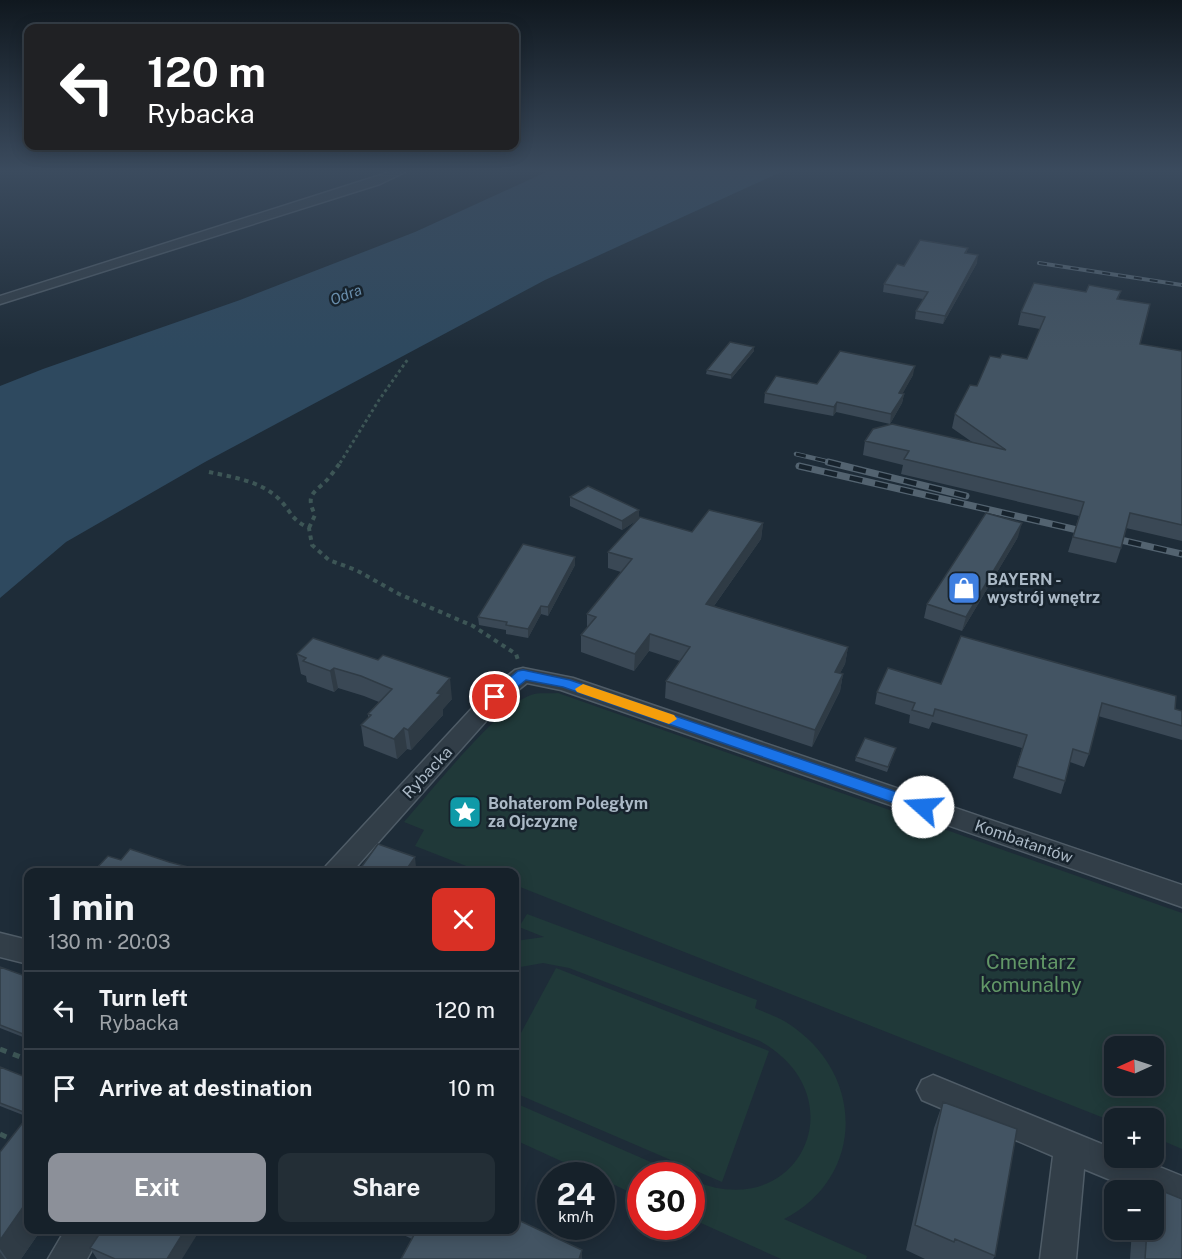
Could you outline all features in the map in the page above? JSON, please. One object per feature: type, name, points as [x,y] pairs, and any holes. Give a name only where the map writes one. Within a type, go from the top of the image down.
[{"type":"street","points":[[0,300],[221,231]]},
{"type":"street","name":"Rybacka","points":[[340,868],[495,697],[523,675]]},
{"type":"street","name":"Kombatantów","points":[[523,675],[565,683],[1182,896]]},
{"type":"street","points":[[0,945],[24,951]]},
{"type":"street","points":[[933,1090],[1182,1194]]},
{"type":"street","points":[[1058,1259],[1070,1149]]},
{"type":"street","points":[[66,1259],[83,1234]]},
{"type":"path","points":[[408,359],[379,400],[348,453],[326,481],[313,492],[310,504],[315,515],[309,528],[312,545],[329,560],[356,570],[399,594],[473,626],[516,654],[523,675]]},
{"type":"path","points":[[209,472],[243,479],[260,487],[278,498],[296,522],[309,528]]},
{"type":"path","points":[[0,1049],[24,1058]]},
{"type":"path","points":[[0,1134],[19,1143],[24,1137]]},
{"type":"green space","name":"Cmentarz komunalny","points":[[558,693],[1182,913],[1182,1149],[1164,1141],[1164,1108],[1104,1108],[1104,1118],[519,887],[519,868],[471,868],[415,846],[424,830],[404,822],[483,732],[517,702],[534,694]]},
{"type":"green space","points":[[527,914],[757,1000],[755,1008],[791,1025],[819,1050],[835,1075],[844,1101],[846,1128],[841,1155],[829,1180],[810,1201],[784,1219],[867,1256],[866,1259],[781,1259],[705,1225],[705,1184],[729,1190],[761,1186],[786,1171],[803,1149],[810,1122],[806,1093],[790,1065],[760,1041],[569,968],[543,963],[519,967],[519,940],[544,937],[519,927]]},
{"type":"green space","points":[[556,968],[769,1051],[722,1182],[705,1175],[705,1162],[675,1162],[519,1095],[519,1037]]},
{"type":"green space","points":[[519,1105],[651,1162],[627,1162],[627,1191],[615,1185],[615,1162],[563,1162],[519,1142]]},
{"type":"water","name":"Odra","points":[[653,231],[545,280],[205,462],[66,542],[0,598],[0,386],[240,300],[415,232]]},
{"type":"building","points":[[920,240],[968,248],[965,253],[978,255],[945,316],[916,311],[928,292],[884,284],[897,264],[904,266]]},
{"type":"building","points":[[1034,283],[1086,292],[1089,285],[1121,291],[1117,299],[1150,304],[1140,344],[1182,351],[1182,525],[1130,513],[1121,548],[1073,537],[1084,502],[904,459],[909,451],[865,441],[873,429],[892,424],[1006,450],[955,414],[970,385],[977,386],[990,356],[1000,358],[1002,354],[1027,359],[1045,317],[1021,312]]},
{"type":"building","points":[[730,342],[754,347],[731,375],[707,370]]},
{"type":"building","points":[[840,351],[915,366],[899,393],[904,394],[891,414],[837,402],[834,407],[765,393],[776,376],[817,384]]},
{"type":"building","points":[[588,486],[639,510],[622,521],[570,497]]},
{"type":"building","points":[[709,510],[763,523],[706,604],[848,647],[835,672],[843,674],[815,730],[666,681],[690,647],[650,634],[635,654],[581,635],[596,617],[587,614],[632,559],[608,552],[640,517],[692,532]]},
{"type":"building","points":[[986,513],[1022,523],[966,617],[927,604]]},
{"type":"building","points":[[523,544],[575,557],[548,607],[541,606],[528,629],[506,625],[507,622],[478,617]]},
{"type":"building","points":[[961,636],[1176,696],[1175,709],[1182,711],[1182,726],[1102,703],[1089,754],[1073,749],[1065,781],[1017,766],[1027,735],[935,709],[933,716],[912,710],[915,703],[877,692],[888,668],[941,684]]},
{"type":"building","points":[[313,638],[378,660],[383,655],[450,678],[437,693],[441,694],[408,730],[404,728],[394,739],[361,725],[371,715],[368,714],[392,689],[361,676],[334,668],[330,671],[303,661],[306,658],[297,654]]},
{"type":"building","points":[[865,738],[896,748],[888,767],[856,757]]},
{"type":"building","points":[[378,844],[415,857],[407,868],[361,868]]},
{"type":"building","points":[[130,849],[192,868],[97,868],[108,856],[121,860]]},
{"type":"building","points":[[0,967],[24,976],[24,1034],[0,1025]]},
{"type":"building","points":[[0,1067],[24,1076],[24,1112],[0,1103]]},
{"type":"building","points":[[943,1102],[1017,1129],[995,1256],[915,1225]]},
{"type":"building","points":[[24,1121],[24,1206],[0,1240],[0,1152]]},
{"type":"building","points":[[1164,1192],[1182,1199],[1182,1259],[1145,1259],[1146,1240],[1164,1240]]},
{"type":"building","points":[[519,1220],[537,1229],[537,1240],[561,1240],[582,1250],[579,1259],[401,1259],[414,1234],[519,1234]]},
{"type":"building","points":[[99,1234],[183,1234],[167,1259],[115,1259],[90,1248]]},
{"type":"railway","points":[[1039,263],[1182,285]]},
{"type":"railway","points":[[796,454],[834,463]]},
{"type":"railway","points":[[828,462],[966,496]]},
{"type":"railway","points":[[799,466],[1182,554]]},
{"type":"slow traffic","points":[[583,689],[669,719]]},
{"type":"place","name":"BAYERN - wystrój wnętrz","points":[[964,588]]},
{"type":"place","name":"Bohaterom Poległym za Ojczyznę","points":[[465,812]]},
{"type":"route","points":[[495,697],[523,675],[565,683],[923,807]]}]
